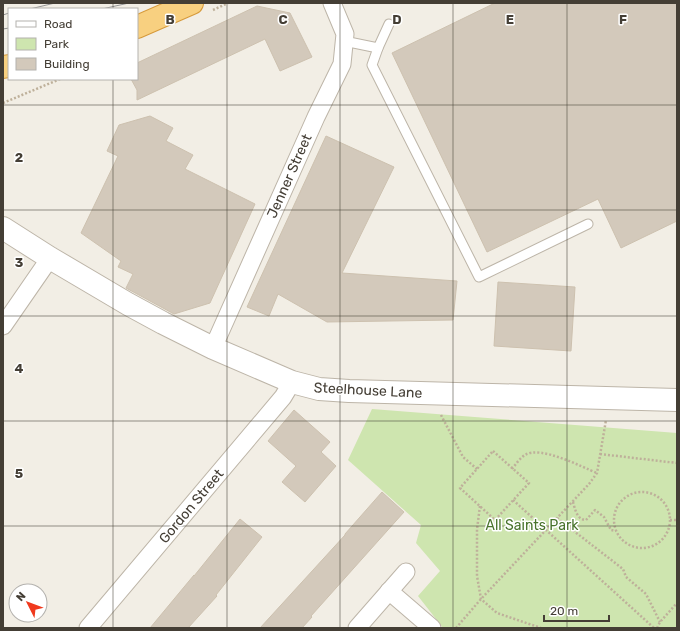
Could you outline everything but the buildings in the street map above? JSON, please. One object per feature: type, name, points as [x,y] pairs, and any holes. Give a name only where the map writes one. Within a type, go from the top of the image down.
[{"type":"highway","points":[[138,27],[192,3]]},
{"type":"street","name":"Jenner Street","points":[[213,348],[316,117],[342,64],[345,34],[332,3]]},
{"type":"street","name":"Steelhouse Lane","points":[[3,228],[50,258],[163,323],[213,348],[292,382],[319,389],[349,391],[677,397]]},
{"type":"street","points":[[3,326],[50,258]]},
{"type":"street","name":"Gordon Street","points":[[88,628],[283,397],[292,382]]},
{"type":"street","points":[[357,628],[406,572]]},
{"type":"street","points":[[389,591],[432,628]]},
{"type":"lane","points":[[389,24],[372,65],[479,277],[588,224]]},
{"type":"lane","points":[[344,41],[378,48]]},
{"type":"path","points":[[3,103],[58,80]]},
{"type":"path","points":[[438,409],[464,456],[477,469]]},
{"type":"path","points":[[456,628],[481,598],[590,484],[597,473],[606,419]]},
{"type":"path","points":[[493,451],[512,469],[529,484],[495,520],[460,488],[493,451]]},
{"type":"path","points":[[512,469],[526,454],[538,452],[552,455],[597,473]]},
{"type":"path","points":[[600,454],[677,462]]},
{"type":"path","points":[[641,492],[650,493],[658,497],[669,511],[669,529],[664,538],[657,544],[648,548],[638,548],[629,545],[616,531],[614,518],[618,505],[624,498],[632,494],[641,492]]},
{"type":"path","points":[[513,500],[654,628]]},
{"type":"path","points":[[573,502],[578,516],[582,520],[586,520],[596,510],[604,517],[611,530],[616,531]]},
{"type":"path","points":[[480,506],[477,529],[477,576],[481,598],[497,613],[541,628]]},
{"type":"path","points":[[557,518],[623,570],[626,577],[646,594],[660,622]]},
{"type":"path","points":[[670,520],[677,520]]},
{"type":"path","points":[[657,628],[660,622],[677,603]]},
{"type":"green space","name":"All Saints Park","points":[[372,409],[677,433],[677,628],[443,628],[418,596],[440,571],[416,543],[421,525],[348,460]]},
{"type":"tram line","points":[[34,8],[55,3]]},
{"type":"tram line","points":[[106,8],[129,3]]},
{"type":"tram line","points":[[3,15],[8,13]]},
{"type":"tram line","points":[[3,29],[8,28]]}]
